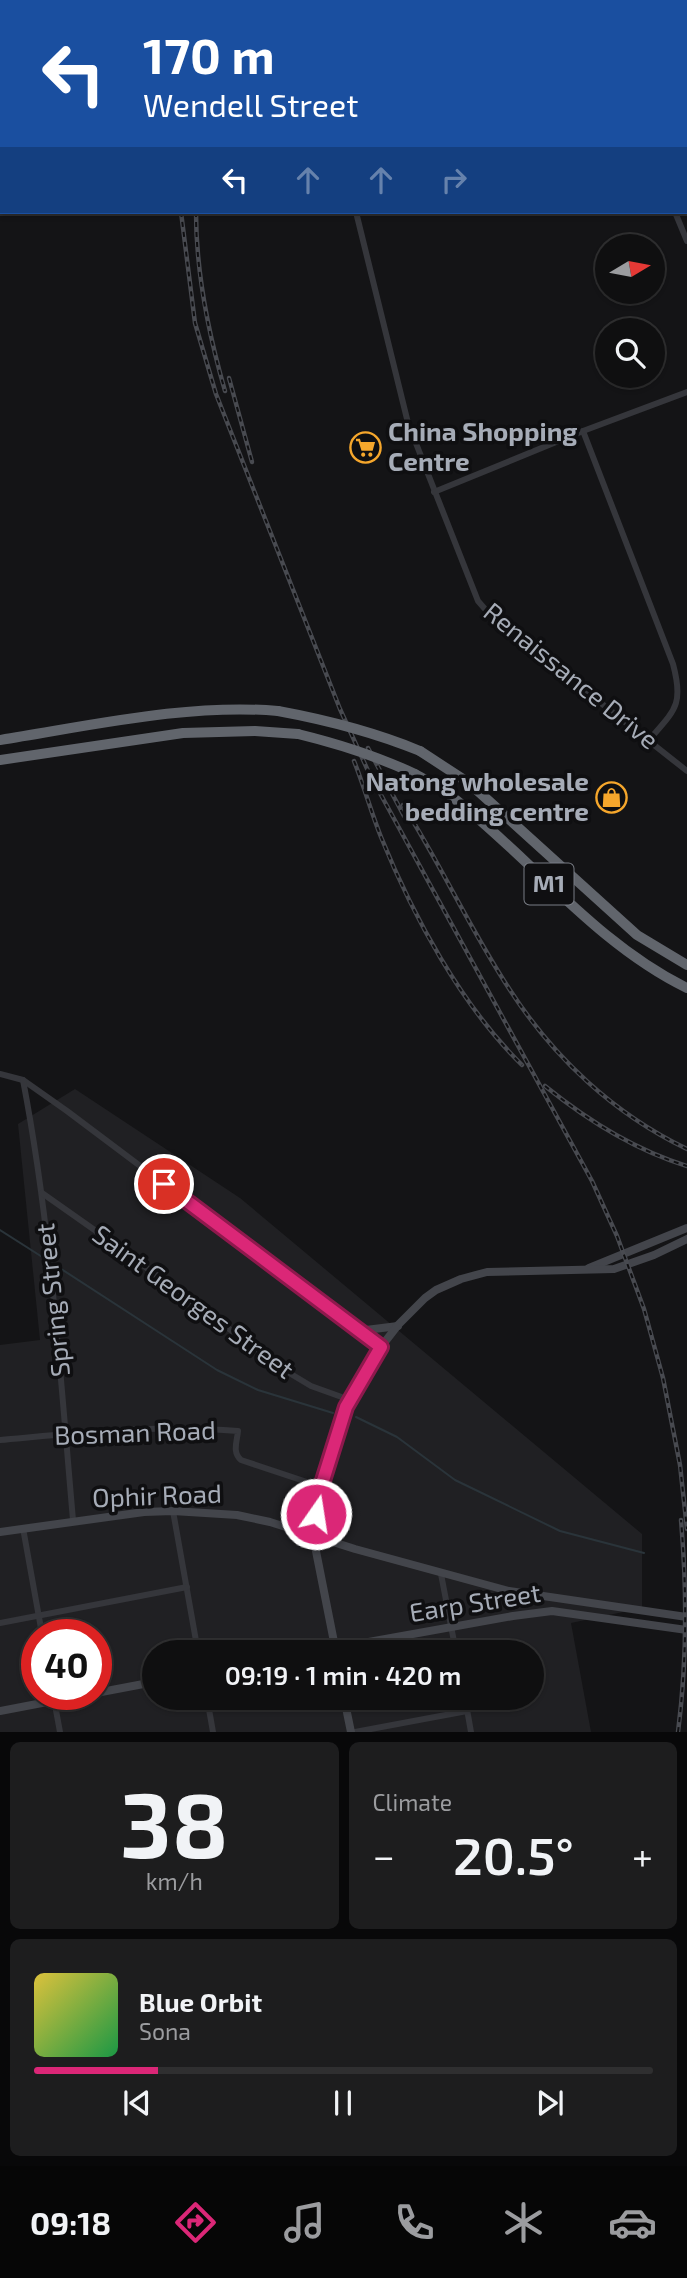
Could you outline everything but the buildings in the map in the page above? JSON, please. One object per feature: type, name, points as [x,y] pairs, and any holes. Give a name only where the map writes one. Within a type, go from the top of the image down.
[{"type":"highway","name":"M1","points":[[0,740],[173,714],[218,710],[278,711],[337,723],[391,740],[420,751],[469,783],[637,934],[687,965]]},
{"type":"highway","name":"M1","points":[[0,760],[197,731],[298,734],[343,745],[415,774],[454,798],[620,947],[666,978],[687,988]]},
{"type":"street","name":"Renaissance Drive","points":[[356,214],[401,401],[434,492],[482,608],[687,771]]},
{"type":"street","points":[[677,214],[687,241]]},
{"type":"street","points":[[434,492],[687,392]]},
{"type":"street","points":[[583,431],[678,683],[674,711],[649,740]]},
{"type":"street","points":[[0,1074],[23,1080],[67,1111],[383,1345]]},
{"type":"street","name":"Spring Street","points":[[23,1080],[50,1252],[74,1520]]},
{"type":"street","name":"Saint Georges Street","points":[[42,1193],[293,1376],[348,1404]]},
{"type":"street","points":[[586,1270],[687,1228]]},
{"type":"street","points":[[334,1640],[313,1536],[321,1487],[348,1404],[398,1325],[425,1298],[461,1279],[487,1272],[622,1267],[687,1239]]},
{"type":"street","points":[[329,1307],[366,1330],[383,1345]]},
{"type":"street","points":[[366,1330],[398,1325]]},
{"type":"street","name":"Bosman Road","points":[[0,1440],[174,1428],[238,1431],[236,1455],[242,1460],[321,1487]]},
{"type":"street","points":[[173,1511],[196,1640]]},
{"type":"street","name":"Ophir Road","points":[[0,1532],[123,1514],[173,1511],[252,1518],[441,1574]]},
{"type":"street","points":[[23,1528],[40,1619]]},
{"type":"street","points":[[441,1574],[454,1640]]},
{"type":"street","name":"Earp Street","points":[[441,1574],[529,1595],[687,1617]]},
{"type":"street","points":[[0,1623],[187,1587]]},
{"type":"street","points":[[529,1595],[533,1603],[531,1614]]},
{"type":"street","points":[[557,1599],[569,1609],[587,1615]]},
{"type":"street","name":"Earp Street","points":[[389,1640],[552,1611],[687,1630]]},
{"type":"street","points":[[112,1690],[142,1684]]},
{"type":"street","points":[[0,1710],[21,1705]]},
{"type":"street","points":[[56,1710],[60,1732]]},
{"type":"street","points":[[208,1710],[213,1732]]},
{"type":"street","points":[[347,1710],[353,1732],[467,1711],[471,1732]]},
{"type":"shaded area","points":[[75,1089],[240,1198],[642,1534],[642,1608],[571,1623],[591,1732],[0,1732],[0,1345],[40,1340],[18,1124]]},
{"type":"waterway","points":[[0,1230],[47,1260]]},
{"type":"waterway","points":[[52,1263],[217,1370],[258,1390],[333,1413]]},
{"type":"waterway","points":[[356,1417],[397,1437],[455,1480],[560,1531],[644,1553]]},
{"type":"railway","points":[[181,214],[195,323],[216,394],[340,709],[369,773],[592,1181],[617,1236],[644,1309],[663,1378],[680,1465],[687,1529]]},
{"type":"railway","points":[[196,214],[204,302],[225,391]]},
{"type":"railway","points":[[229,378],[252,462]]},
{"type":"railway","points":[[368,748],[404,816]]},
{"type":"railway","points":[[354,761],[381,837],[424,928],[479,1015],[522,1065]]},
{"type":"railway","points":[[403,805],[496,968],[546,1039],[588,1082],[611,1101],[660,1135],[687,1149]]},
{"type":"railway","points":[[545,1086],[612,1133],[649,1152],[687,1166]]},
{"type":"railway","points":[[678,1732],[685,1626],[681,1520]]},
{"type":"place","name":"China Shopping Centre","points":[[365,447]]},
{"type":"place","name":"Natong wholesale bedding centre","points":[[612,797]]},
{"type":"route","points":[[164,1184],[381,1347],[346,1407],[321,1487],[316,1514]]}]
